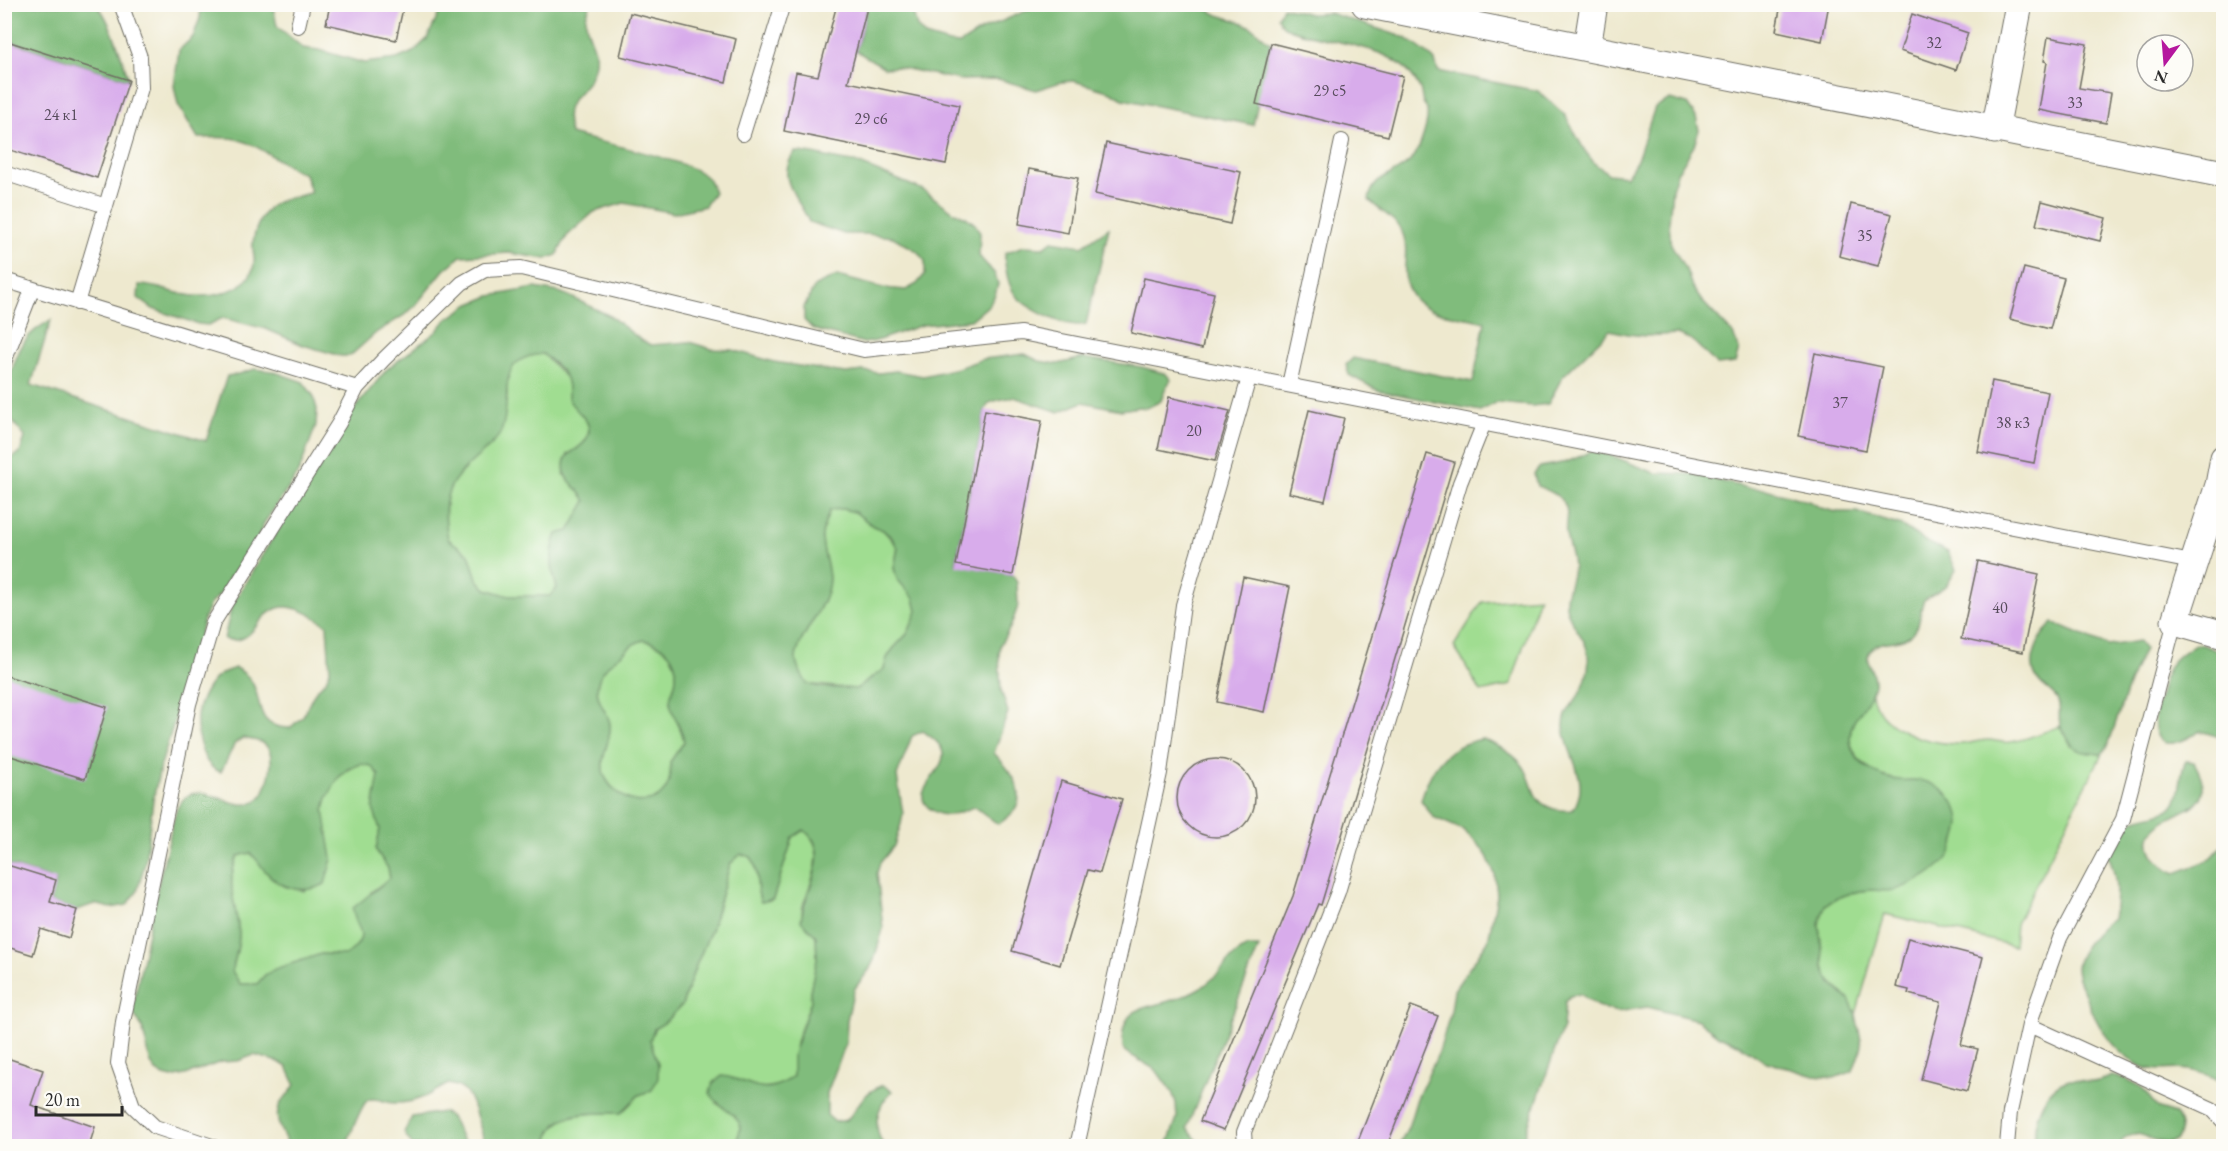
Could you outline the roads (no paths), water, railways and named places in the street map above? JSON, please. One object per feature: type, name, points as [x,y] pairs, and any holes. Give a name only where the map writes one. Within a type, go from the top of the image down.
[{"type":"street","points":[[1365,4],[2223,174]]},
{"type":"street","points":[[1587,48],[1594,4]]},
{"type":"street","points":[[1995,130],[2019,4]]},
{"type":"street","points":[[2223,458],[2218,484],[2175,621],[2223,635]]},
{"type":"lane","points":[[77,303],[141,88],[140,57],[121,4]]},
{"type":"lane","points":[[298,26],[303,4]]},
{"type":"lane","points":[[744,134],[783,4]]},
{"type":"lane","points":[[1289,385],[1341,141]]},
{"type":"lane","points":[[4,173],[106,206]]},
{"type":"lane","points":[[212,1146],[155,1127],[133,1106],[118,1062],[123,1022],[189,704],[213,623],[339,423],[357,388],[382,360],[462,283],[485,270],[520,268],[864,350],[1022,333],[2192,562]]},
{"type":"lane","points":[[4,280],[357,388]]},
{"type":"lane","points":[[4,362],[32,290]]},
{"type":"lane","points":[[1078,1142],[1160,773],[1183,605],[1249,378]]},
{"type":"lane","points":[[1245,1146],[1244,1132],[1338,892],[1460,483],[1485,423]]},
{"type":"lane","points":[[2007,1146],[2010,1112],[2029,1025],[2060,938],[2123,819],[2175,621]]},
{"type":"lane","points":[[2029,1025],[2212,1109],[2223,1122]]}]
